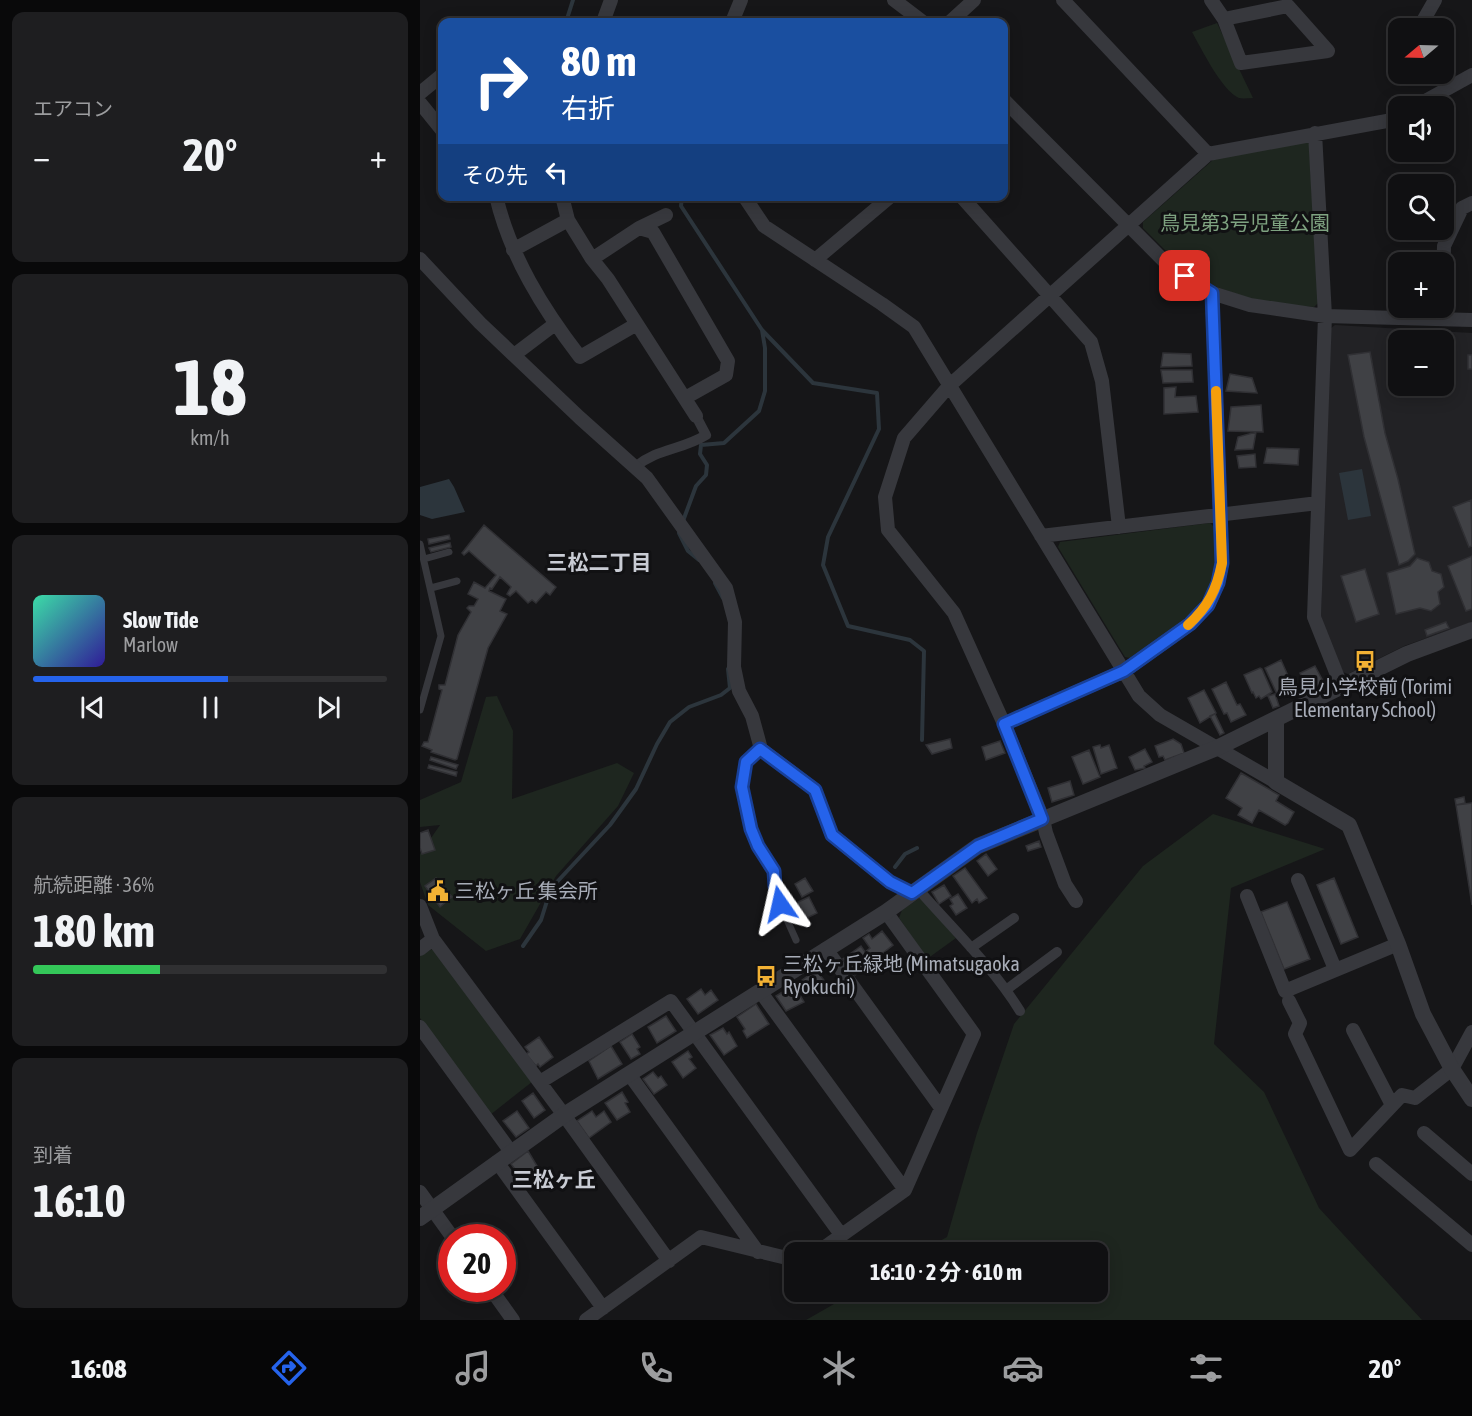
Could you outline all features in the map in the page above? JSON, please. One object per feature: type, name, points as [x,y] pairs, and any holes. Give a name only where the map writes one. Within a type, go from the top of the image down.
[{"type":"street","points":[[604,18],[611,0]]},
{"type":"street","points":[[734,18],[741,0]]},
{"type":"street","points":[[894,0],[918,18]]},
{"type":"street","points":[[954,18],[974,0]]},
{"type":"street","points":[[1063,0],[1208,154]]},
{"type":"street","points":[[1210,0],[1224,19],[1241,63],[1328,51],[1288,6],[1224,19]]},
{"type":"street","points":[[1425,18],[1435,0]]},
{"type":"street","points":[[1434,96],[1472,75]]},
{"type":"street","points":[[420,93],[438,78]]},
{"type":"street","points":[[420,103],[438,125]]},
{"type":"street","points":[[1008,104],[1171,268],[1212,293],[1250,305],[1325,316],[1388,314]]},
{"type":"street","points":[[1076,901],[1065,884],[1004,724],[954,613],[888,530],[885,497],[904,438],[949,386],[1208,154],[1388,121]]},
{"type":"street","points":[[1315,133],[1325,316],[1314,616],[1341,685]]},
{"type":"street","points":[[498,201],[513,250],[555,324],[580,357],[637,324]]},
{"type":"street","points":[[563,201],[568,220],[685,398],[706,435],[695,442],[658,452],[635,467]]},
{"type":"street","points":[[747,201],[764,226],[914,327],[1139,696],[1160,715],[1219,747],[1349,825],[1398,944],[1423,1014],[1452,1069],[1472,1100]]},
{"type":"street","points":[[815,260],[885,201]]},
{"type":"street","points":[[965,201],[1091,342],[1102,381],[1119,527]]},
{"type":"street","points":[[1444,252],[1444,246],[1462,208],[1472,202]]},
{"type":"street","points":[[592,259],[639,228],[666,215]]},
{"type":"street","points":[[513,250],[568,220]]},
{"type":"street","points":[[639,228],[653,232],[728,361],[726,375],[685,398]]},
{"type":"street","points":[[420,259],[480,323],[647,478],[726,588],[735,622],[734,667],[739,691],[752,716],[760,749],[815,790],[832,835],[890,882],[915,891],[971,948],[1006,990],[1020,1011]]},
{"type":"street","points":[[1004,724],[1124,671],[1190,624],[1208,605],[1218,583],[1222,563],[1212,293]]},
{"type":"street","points":[[1454,316],[1472,320]]},
{"type":"street","points":[[514,355],[555,324]]},
{"type":"street","points":[[1041,536],[1318,503]]},
{"type":"street","points":[[426,1214],[564,1115],[886,912],[978,846],[1219,747],[1407,654],[1472,630]]},
{"type":"street","points":[[1275,719],[1276,782]]},
{"type":"street","points":[[1298,880],[1335,969]]},
{"type":"street","points":[[1247,896],[1285,991],[1398,944]]},
{"type":"street","points":[[420,906],[433,939],[669,1261]]},
{"type":"street","points":[[833,1242],[905,1190],[974,1034],[886,912]]},
{"type":"street","points":[[971,948],[1014,918]]},
{"type":"street","points":[[420,949],[433,939]]},
{"type":"street","points":[[826,949],[941,1107]]},
{"type":"street","points":[[1006,990],[1057,952]]},
{"type":"street","points":[[760,991],[905,1190]]},
{"type":"street","points":[[540,1082],[671,1001],[842,1236]]},
{"type":"street","points":[[1289,1001],[1300,1023],[1295,1034],[1350,1150],[1402,1095],[1415,1098],[1452,1069],[1472,1032]]},
{"type":"street","points":[[420,1027],[603,1308]]},
{"type":"street","points":[[1353,1030],[1392,1105]]},
{"type":"street","points":[[628,1074],[758,1252]]},
{"type":"street","points":[[1425,1133],[1472,1174]]},
{"type":"street","points":[[1376,1164],[1472,1245]]},
{"type":"street","points":[[420,1192],[426,1214],[438,1225]]},
{"type":"street","points":[[586,1320],[701,1237],[784,1258]]},
{"type":"street","points":[[500,1302],[513,1320]]},
{"type":"lane","points":[[420,544],[441,636],[420,707]]},
{"type":"lane","points":[[424,559],[449,552]]},
{"type":"lane","points":[[430,588],[457,581]]},
{"type":"lane","points":[[760,749],[746,762],[742,787],[751,829],[758,846],[774,871],[780,904],[796,940]]},
{"type":"shaded area","points":[[1335,325],[1421,330],[1388,330],[1388,396],[1454,396],[1454,332],[1472,333],[1472,622],[1404,646],[1348,674],[1343,672],[1329,643],[1321,616],[1330,329]]},
{"type":"shaded area","points":[[1362,469],[1371,516],[1348,520],[1339,473]]},
{"type":"shaded area","points":[[449,479],[465,512],[432,519],[420,515],[420,487]]},
{"type":"green space","points":[[1217,23],[1253,98],[1239,98],[1232,94],[1212,68],[1192,32]]},
{"type":"green space","name":"鳥見第3号児童公園","points":[[1305,140],[1309,144],[1318,303],[1314,307],[1265,304],[1214,286],[1190,272],[1143,228],[1143,222],[1214,159]]},
{"type":"green space","points":[[1210,523],[1214,527],[1216,556],[1213,577],[1206,593],[1197,606],[1172,629],[1130,658],[1125,657],[1058,547],[1060,542]]},
{"type":"green space","points":[[497,696],[513,731],[512,799],[617,763],[634,773],[618,806],[556,876],[520,939],[486,951],[428,905],[420,882],[420,854],[440,825],[420,827],[420,800],[461,782],[486,697]]},
{"type":"green space","points":[[1213,814],[1325,849],[1231,888],[1214,1044],[1264,1092],[1319,1208],[1422,1320],[806,1320],[838,1302],[1108,1302],[1108,1242],[938,1242],[947,1237],[977,1133],[1014,1024],[1143,866]]},
{"type":"green space","points":[[921,897],[956,938],[927,959],[899,918],[902,910]]},
{"type":"green space","points":[[434,948],[537,1078],[490,1115],[420,1018],[420,956]]},
{"type":"building","points":[[1370,352],[1385,433],[1415,554],[1408,561],[1399,565],[1364,437],[1348,355]]},
{"type":"building","points":[[1163,353],[1191,354],[1192,366],[1161,367]]},
{"type":"building","points":[[1468,355],[1472,355],[1472,369],[1468,369]]},
{"type":"building","points":[[1161,370],[1192,370],[1193,382],[1163,383]]},
{"type":"building","points":[[1230,374],[1252,378],[1257,393],[1226,391]]},
{"type":"building","points":[[1176,387],[1175,397],[1196,396],[1198,412],[1164,414],[1164,388]]},
{"type":"building","points":[[1261,405],[1263,432],[1228,431],[1231,407]]},
{"type":"building","points":[[1256,432],[1253,449],[1235,450],[1238,437]]},
{"type":"building","points":[[1267,448],[1299,449],[1298,465],[1264,463]]},
{"type":"building","points":[[1255,454],[1256,467],[1239,468],[1237,456]]},
{"type":"building","points":[[1471,500],[1472,546],[1469,547],[1453,507]]},
{"type":"building","points":[[484,525],[556,587],[550,595],[546,592],[536,603],[532,600],[528,603],[516,591],[510,596],[507,594],[511,587],[500,577],[492,589],[490,588],[489,591],[506,599],[500,611],[507,614],[488,648],[455,760],[431,752],[432,750],[422,746],[424,742],[428,742],[442,690],[439,689],[439,685],[445,685],[458,635],[471,612],[467,608],[474,606],[478,599],[468,594],[474,582],[485,588],[496,575],[469,551],[464,555],[462,553]]},
{"type":"building","points":[[449,535],[450,539],[429,544],[428,539]]},
{"type":"building","points":[[450,543],[451,547],[431,552],[429,548]]},
{"type":"building","points":[[1472,556],[1472,609],[1466,611],[1448,566]]},
{"type":"building","points":[[1417,558],[1429,562],[1432,571],[1441,574],[1444,587],[1438,592],[1440,604],[1431,611],[1420,608],[1396,614],[1387,573],[1410,566]]},
{"type":"building","points":[[1365,569],[1379,614],[1356,622],[1341,576]]},
{"type":"building","points":[[1446,622],[1449,628],[1427,636],[1425,630]]},
{"type":"building","points":[[1281,660],[1293,687],[1283,695],[1282,692],[1277,694],[1265,668]]},
{"type":"building","points":[[1315,666],[1324,683],[1308,690],[1300,673]]},
{"type":"building","points":[[1260,668],[1272,692],[1261,699],[1259,696],[1256,698],[1252,693],[1244,675]]},
{"type":"building","points":[[1226,682],[1237,705],[1240,704],[1246,715],[1231,722],[1227,713],[1224,714],[1212,689]]},
{"type":"building","points":[[1204,690],[1216,713],[1200,723],[1188,698]]},
{"type":"building","points":[[1275,694],[1279,706],[1273,708],[1268,696]]},
{"type":"building","points":[[1215,714],[1224,733],[1220,735],[1210,716]]},
{"type":"building","points":[[950,739],[952,748],[932,754],[926,745]]},
{"type":"building","points":[[1173,739],[1181,744],[1184,753],[1165,760],[1163,756],[1159,757],[1155,746]]},
{"type":"building","points":[[1000,741],[1005,753],[986,760],[982,747]]},
{"type":"building","points":[[1100,745],[1101,748],[1109,745],[1117,768],[1101,774],[1093,747]]},
{"type":"building","points":[[1145,749],[1152,762],[1144,766],[1145,768],[1135,770],[1129,757]]},
{"type":"building","points":[[1089,750],[1100,777],[1083,784],[1072,757]]},
{"type":"building","points":[[431,757],[458,765],[456,769],[430,760]]},
{"type":"building","points":[[429,765],[457,772],[456,776],[428,768]]},
{"type":"building","points":[[1241,773],[1279,795],[1276,801],[1294,812],[1288,823],[1285,825],[1259,810],[1252,823],[1238,815],[1242,808],[1226,798]]},
{"type":"building","points":[[1070,781],[1074,795],[1052,802],[1048,788]]},
{"type":"building","points":[[1464,797],[1465,803],[1456,805],[1455,799]]},
{"type":"building","points":[[1472,803],[1472,905],[1456,805]]},
{"type":"building","points":[[428,830],[435,850],[422,854],[420,833]]},
{"type":"building","points":[[1039,841],[1041,847],[1028,851],[1026,846]]},
{"type":"building","points":[[986,854],[997,869],[988,876],[977,861]]},
{"type":"building","points":[[965,868],[987,898],[979,903],[977,899],[972,903],[953,876]]},
{"type":"building","name":"三松ヶ丘 集会所","points":[[436,878],[452,897],[440,907],[425,886]]},
{"type":"building","points":[[805,878],[813,891],[802,897],[795,884]]},
{"type":"building","points":[[1334,878],[1358,937],[1341,944],[1317,885]]},
{"type":"building","points":[[944,885],[951,896],[939,904],[932,892]]},
{"type":"building","points":[[958,894],[967,908],[956,915],[950,906],[953,904],[950,899]]},
{"type":"building","points":[[809,897],[817,913],[805,919],[796,903]]},
{"type":"building","points":[[1287,902],[1310,959],[1284,969],[1261,912]]},
{"type":"building","points":[[882,931],[893,945],[855,975],[843,959],[861,946],[865,952],[870,948],[863,938],[869,934],[872,939]]},
{"type":"building","points":[[816,970],[827,984],[812,995],[801,981]]},
{"type":"building","points":[[794,985],[804,1002],[786,1011],[776,996]]},
{"type":"building","points":[[701,989],[705,995],[711,990],[718,1000],[698,1014],[687,999]]},
{"type":"building","points":[[756,1004],[769,1024],[747,1038],[743,1031],[745,1029],[737,1017]]},
{"type":"building","points":[[666,1016],[676,1031],[657,1043],[648,1027]]},
{"type":"building","points":[[723,1028],[727,1034],[729,1032],[737,1046],[724,1055],[710,1035]]},
{"type":"building","points":[[632,1034],[640,1047],[637,1049],[640,1054],[631,1059],[620,1042]]},
{"type":"building","points":[[539,1037],[553,1057],[540,1067],[538,1064],[536,1066],[526,1054],[529,1052],[525,1047]]},
{"type":"building","points":[[611,1046],[622,1064],[598,1079],[589,1061]]},
{"type":"building","points":[[688,1051],[692,1057],[689,1059],[696,1068],[683,1078],[672,1062]]},
{"type":"building","points":[[653,1072],[658,1078],[661,1076],[667,1085],[654,1094],[643,1079]]},
{"type":"building","points":[[622,1092],[628,1102],[625,1103],[630,1112],[617,1120],[605,1103]]},
{"type":"building","points":[[533,1093],[545,1110],[534,1118],[522,1101]]},
{"type":"building","points":[[517,1111],[529,1128],[516,1137],[503,1121]]},
{"type":"building","points":[[592,1111],[596,1117],[604,1111],[611,1122],[589,1138],[577,1121]]},
{"type":"building","points":[[528,1151],[540,1171],[524,1181],[511,1164]]},
{"type":"waterway","points":[[567,18],[573,0]]},
{"type":"waterway","points":[[682,201],[681,206],[762,330],[813,383],[877,393],[879,429],[828,537],[823,565],[848,626],[910,640],[924,651],[922,740]]},
{"type":"waterway","points":[[683,521],[696,486],[706,475],[707,465],[700,454],[701,445],[724,443],[759,411],[765,391],[765,348],[762,330]]},
{"type":"waterway","points":[[679,533],[688,551],[699,560]]},
{"type":"waterway","points":[[715,583],[723,598]]},
{"type":"waterway","points":[[523,946],[541,920],[556,883],[610,825],[636,789],[670,722],[689,707],[721,695],[730,688],[728,669]]},
{"type":"waterway","points":[[895,867],[905,854],[917,848]]},
{"type":"slow traffic","points":[[1188,625],[1208,605],[1218,583],[1222,563],[1216,391]]},
{"type":"place","name":"鳥見小学校前 (Torimi Elementary School)","points":[[1365,661]]},
{"type":"place","name":"三松ヶ丘 集会所","points":[[438,891]]},
{"type":"place","name":"三松ヶ丘緑地 (Mimatsugaoka Ryokuchi)","points":[[766,976]]},
{"type":"district","name":"三松二丁目","points":[[599,563]]},
{"type":"district","name":"三松ヶ丘","points":[[554,1180]]},
{"type":"route","points":[[780,904],[774,871],[758,846],[751,829],[742,787],[746,762],[760,749],[815,790],[832,835],[890,882],[912,893],[978,846],[1042,819],[1004,724],[1124,671],[1190,624],[1208,605],[1218,583],[1222,563],[1212,293],[1185,276]]}]
